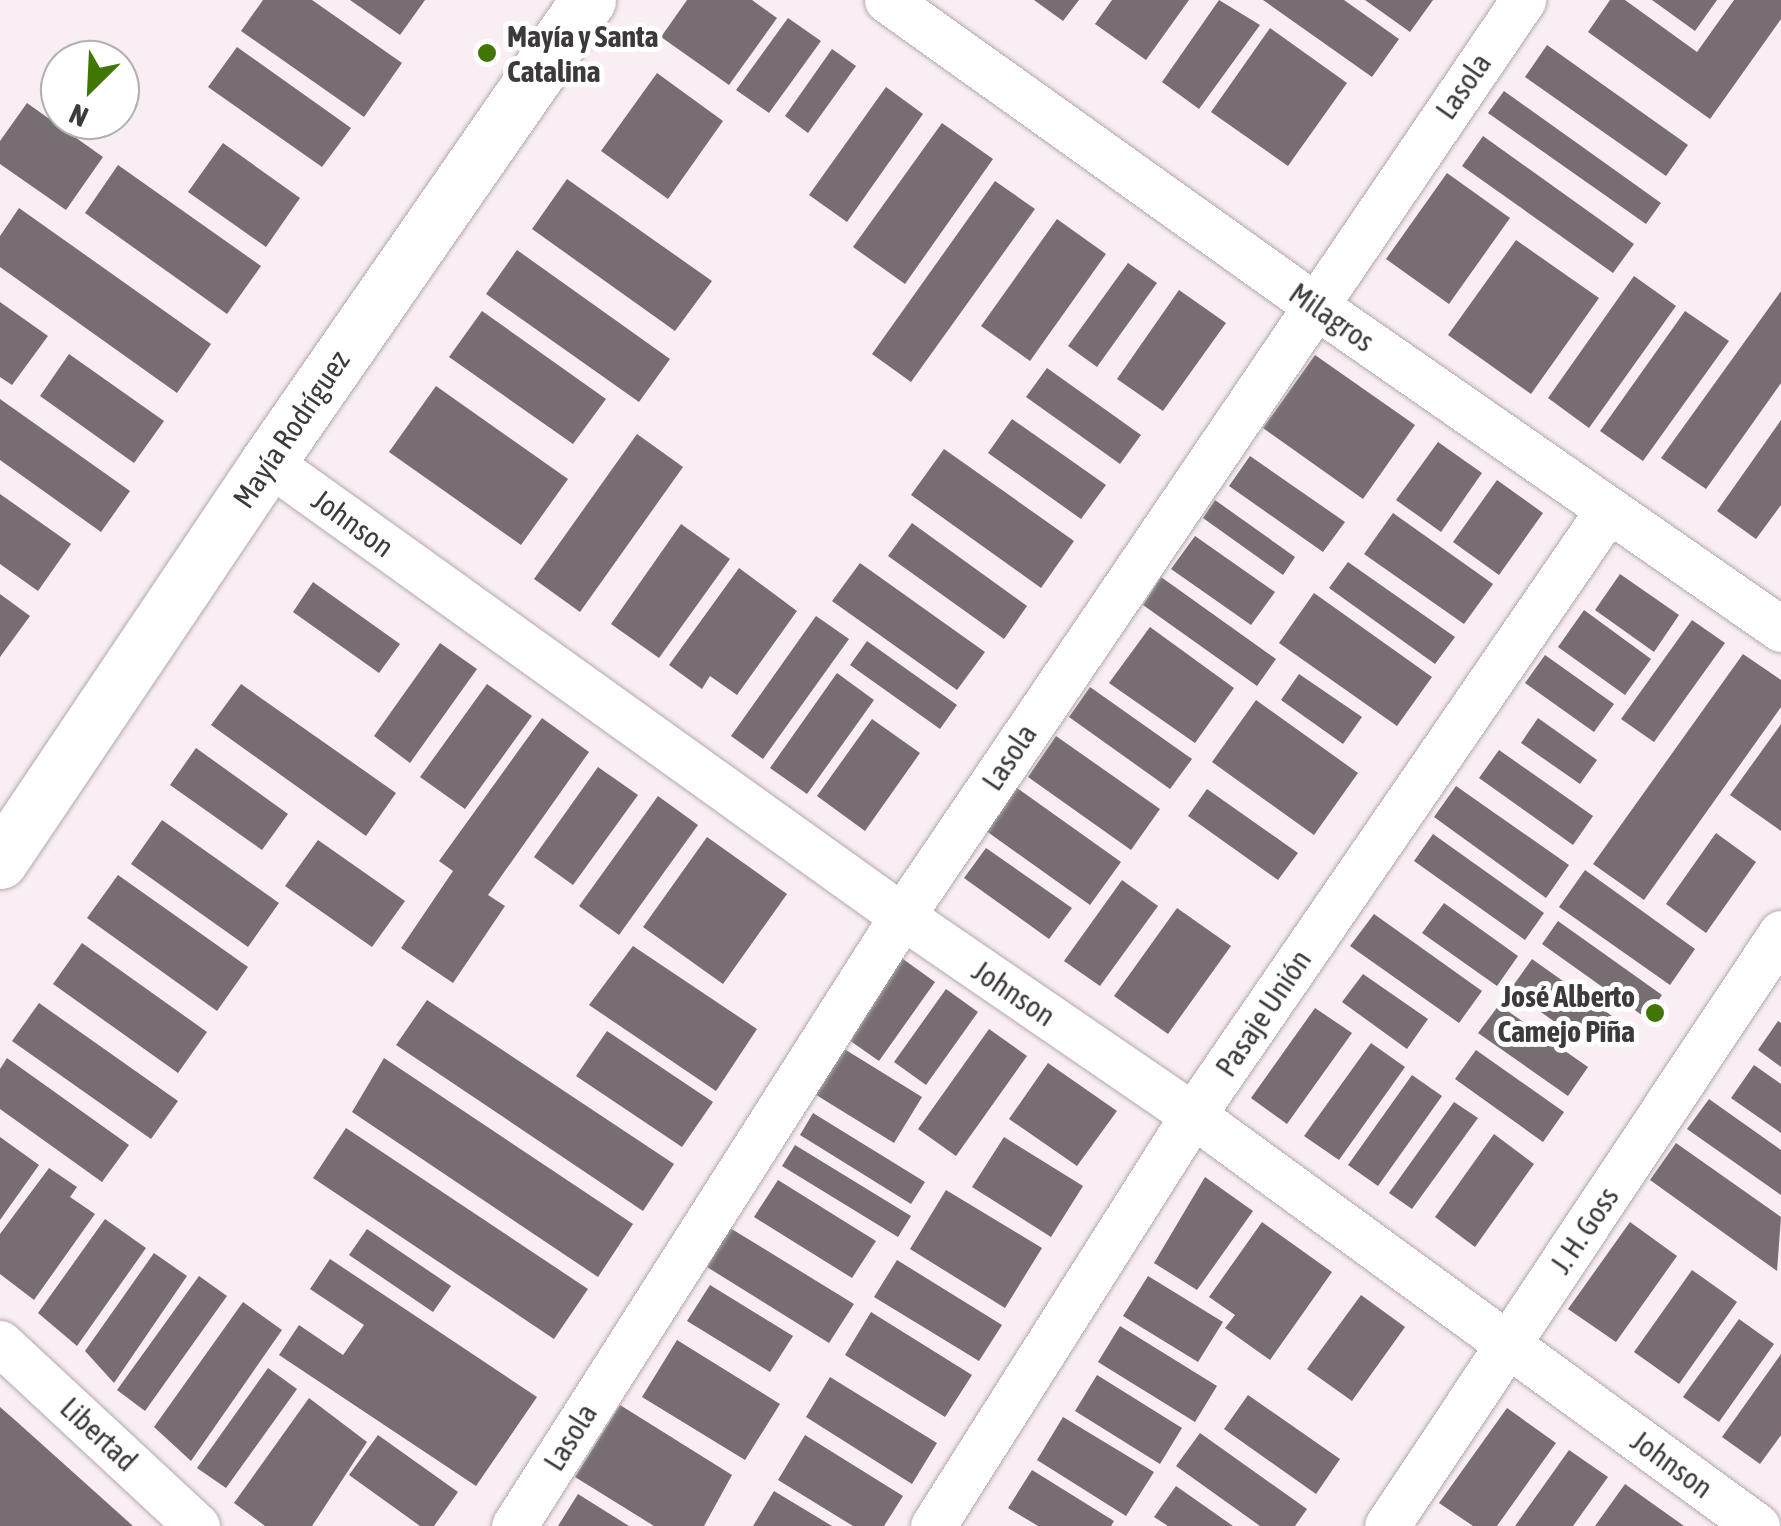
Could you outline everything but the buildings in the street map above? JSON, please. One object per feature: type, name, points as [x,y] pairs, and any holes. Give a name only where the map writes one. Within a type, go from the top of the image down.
[{"type":"main road","name":"Mayía Rodríguez","points":[[0,861],[268,462],[588,0]]},
{"type":"street","name":"Milagros","points":[[887,0],[1313,304],[1781,629]]},
{"type":"street","name":"Lasola","points":[[514,1526],[902,916],[1313,304],[1523,0]]},
{"type":"street","name":"Johnson","points":[[268,462],[902,916],[1193,1115],[1757,1526]]},
{"type":"street","name":"Pasaje Unión","points":[[932,1526],[1193,1115],[1608,510]]},
{"type":"street","name":"J. H. Goss","points":[[1387,1526],[1781,934]]},
{"type":"street","name":"Libertad","points":[[0,1343],[197,1526]]},
{"type":"place","name":"Mayía y Santa Catalina","points":[[487,53]]},
{"type":"place","name":"José Alberto Camejo Piña","points":[[1655,1013]]}]
